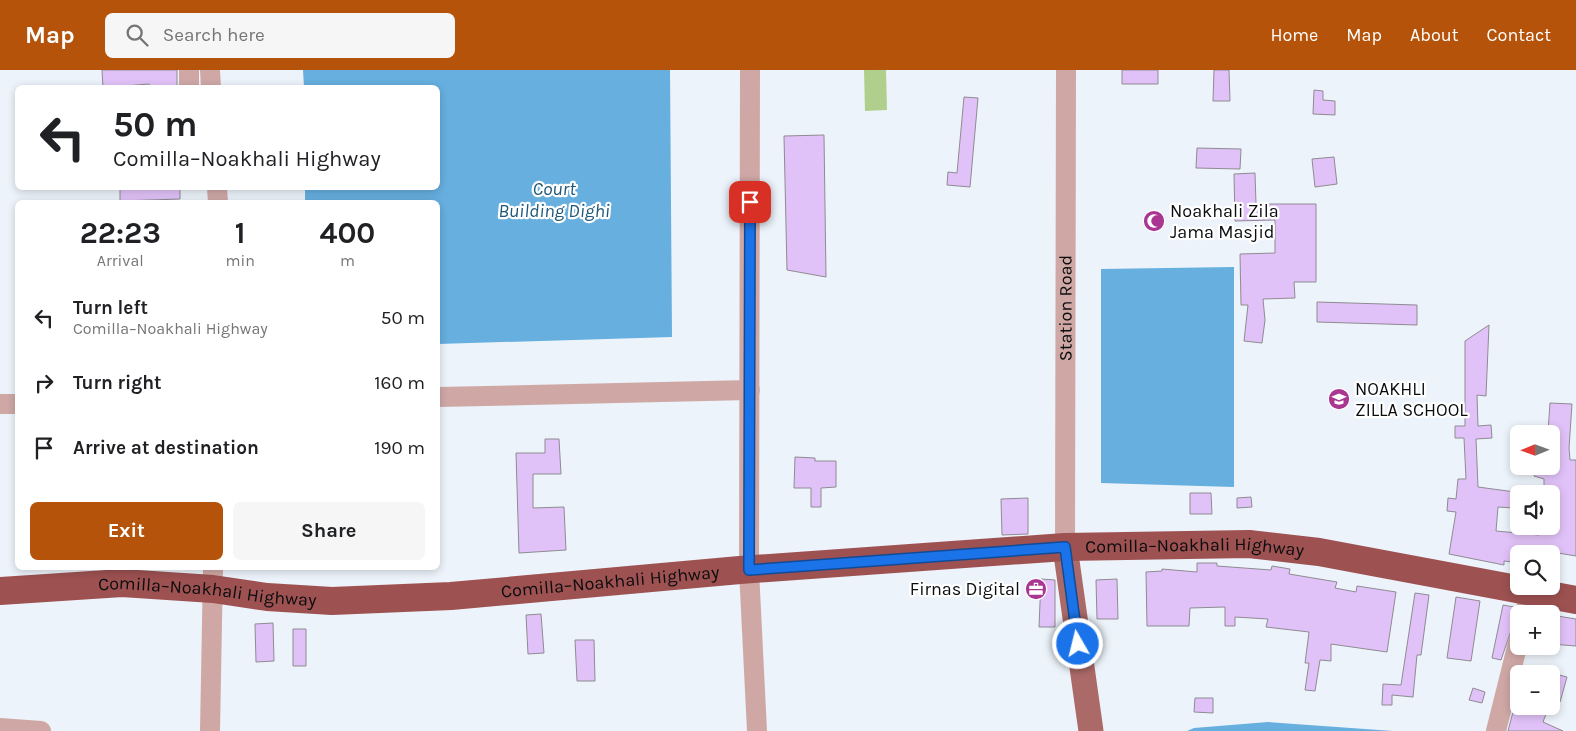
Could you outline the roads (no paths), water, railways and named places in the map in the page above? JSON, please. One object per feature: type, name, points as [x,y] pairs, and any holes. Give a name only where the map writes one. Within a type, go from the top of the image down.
[{"type":"highway","name":"Comilla–Noakhali Highway","points":[[0,591],[213,578],[267,597],[332,601],[451,596],[749,570],[1065,547],[1249,544],[1320,552],[1528,603],[1576,600]]},
{"type":"main road","points":[[1065,547],[1091,731]]},
{"type":"street","points":[[189,70],[190,85]]},
{"type":"street","points":[[210,70],[211,85]]},
{"type":"street","points":[[750,70],[749,570],[757,731]]},
{"type":"street","name":"Station Road","points":[[1065,547],[1066,70]]},
{"type":"street","points":[[440,398],[750,390]]},
{"type":"street","points":[[0,404],[15,404]]},
{"type":"street","points":[[210,731],[213,578]]},
{"type":"street","points":[[1496,731],[1515,655]]},
{"type":"street","points":[[0,728],[41,731]]},
{"type":"water","name":"Court Building Dighi","points":[[303,70],[670,70],[672,337],[440,344],[440,200],[305,200],[305,190],[440,190],[440,85],[304,85]]},
{"type":"water","points":[[1234,267],[1234,487],[1101,483],[1101,269]]},
{"type":"water","points":[[1268,722],[1393,731],[1187,731],[1194,728]]},
{"type":"place","name":"Noakhali Zila Jama Masjid","points":[[1154,221]]},
{"type":"place","name":"NOAKHLI ZILLA SCHOOL","points":[[1339,399]]},
{"type":"place","name":"Firnas Digital","points":[[1036,589]]}]
